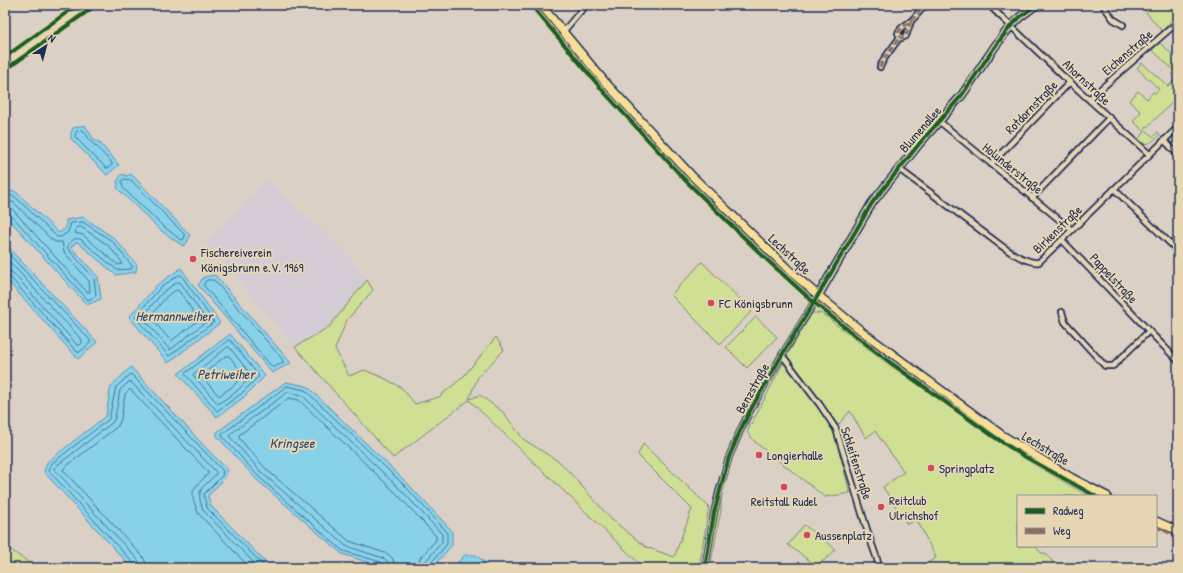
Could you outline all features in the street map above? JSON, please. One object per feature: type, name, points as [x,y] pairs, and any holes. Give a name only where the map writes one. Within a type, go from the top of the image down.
[{"type":"main road","name":"Lechstraße","points":[[542,5],[604,82],[691,175],[790,271],[818,296],[864,333],[1002,435],[1072,478],[1105,495]]},
{"type":"main road","points":[[1157,521],[1178,531]]},
{"type":"street","points":[[5,62],[86,5]]},
{"type":"street","points":[[563,32],[578,13],[587,5]]},
{"type":"street","points":[[880,67],[900,37],[898,34],[900,30],[911,21],[925,5]]},
{"type":"street","name":"Ahornstraße","points":[[989,5],[1149,154]]},
{"type":"street","name":"Blumenallee","points":[[818,296],[872,203],[919,144],[940,122],[962,95],[1010,26],[1029,9],[1036,5]]},
{"type":"street","points":[[1102,5],[1113,19],[1123,25]]},
{"type":"street","points":[[900,37],[902,38],[906,36],[911,21]]},
{"type":"street","name":"Eichenstraße","points":[[1089,99],[1178,22]]},
{"type":"street","name":"Rotdornstraße","points":[[991,164],[1070,82]]},
{"type":"street","points":[[1032,198],[1109,118]]},
{"type":"street","name":"Holunderstraße","points":[[940,122],[1072,230]]},
{"type":"street","name":"Birkenstraße","points":[[899,169],[1010,252],[1035,263],[1039,262],[1178,127]]},
{"type":"street","points":[[1164,140],[1178,154]]},
{"type":"street","points":[[1114,189],[1178,250]]},
{"type":"street","name":"Pappelstraße","points":[[1062,240],[1178,361]]},
{"type":"street","name":"Benzstraße","points":[[705,568],[714,513],[729,457],[751,409],[818,296]]},
{"type":"street","points":[[1062,312],[1065,322],[1105,366],[1113,366],[1149,331]]},
{"type":"street","name":"Schleifenstraße","points":[[782,355],[820,405],[836,429],[879,568]]},
{"type":"shaded area","points":[[268,180],[297,210],[323,231],[344,251],[367,280],[329,327],[295,347],[205,241]]},
{"type":"green space","points":[[1140,5],[1178,5],[1178,13],[1162,31]]},
{"type":"green space","points":[[1160,43],[1178,60],[1178,74],[1152,50]]},
{"type":"green space","points":[[1142,63],[1168,86],[1178,79],[1178,97],[1145,129],[1153,137],[1158,132],[1160,135],[1152,142],[1147,144],[1138,139],[1145,132],[1133,121],[1141,112],[1129,101],[1138,91],[1147,99],[1153,92],[1155,93],[1159,89],[1137,68]]},
{"type":"green space","name":"FC Königsbrunn","points":[[702,262],[752,311],[720,344],[671,295]]},
{"type":"green space","points":[[367,280],[373,290],[347,320],[335,349],[349,376],[364,370],[384,378],[402,388],[415,404],[439,397],[463,377],[496,337],[504,350],[478,377],[469,399],[480,395],[504,413],[523,439],[561,463],[612,520],[646,547],[674,557],[692,509],[638,455],[643,444],[709,507],[699,568],[644,568],[469,400],[393,458],[295,347],[329,327]]},
{"type":"green space","points":[[812,313],[821,313],[890,366],[963,415],[1021,457],[1086,495],[1017,495],[1017,547],[1036,547],[1041,553],[1045,553],[1058,568],[919,568],[936,558],[917,520],[907,524],[883,487],[904,472],[875,431],[866,438],[850,411],[834,430],[850,493],[825,497],[756,443],[747,432],[789,352]]},
{"type":"green space","points":[[756,317],[777,337],[747,368],[726,347]]},
{"type":"green space","points":[[718,496],[721,497],[721,510],[710,568],[705,568]]},
{"type":"green space","name":"Aussenplatz","points":[[804,525],[835,550],[820,563],[814,564],[788,545]]},
{"type":"green space","points":[[5,546],[37,568],[5,568]]},
{"type":"water","points":[[85,125],[94,140],[99,142],[119,165],[107,175],[71,139],[73,128]]},
{"type":"water","points":[[122,174],[127,176],[131,174],[190,235],[187,243],[183,246],[160,230],[117,188],[117,181]]},
{"type":"water","points":[[15,191],[59,233],[66,228],[66,220],[83,217],[114,238],[137,265],[136,272],[116,275],[77,242],[71,247],[98,277],[101,299],[87,305],[5,215],[5,195],[9,192]]},
{"type":"water","points":[[5,244],[97,342],[78,359],[5,278]]},
{"type":"water","name":"Hermannweiher","points":[[181,268],[220,323],[168,363],[129,317],[157,285]]},
{"type":"water","points":[[215,275],[291,363],[272,373],[198,285],[204,277]]},
{"type":"water","name":"Petriweiher","points":[[230,334],[265,376],[243,398],[217,417],[178,374]]},
{"type":"water","points":[[131,367],[228,470],[225,478],[208,496],[211,506],[271,568],[132,568],[44,472],[47,462],[106,416],[112,385]]},
{"type":"water","name":"Kringsee","points":[[286,382],[307,386],[408,484],[452,531],[452,545],[432,568],[385,568],[342,554],[256,479],[217,436],[217,432]]},
{"type":"water","points":[[465,555],[476,555],[491,568],[452,568]]},
{"type":"marked path","points":[[911,21],[906,36],[902,38],[900,37],[898,33],[901,29],[912,20],[925,5]]},
{"type":"marked path","points":[[880,67],[900,37]]},
{"type":"marked path","points":[[1157,527],[1178,537]]},
{"type":"cycle path","points":[[5,57],[77,5]]},
{"type":"cycle path","points":[[5,70],[96,5]]},
{"type":"cycle path","points":[[531,5],[604,92],[684,179],[765,258],[811,300],[888,361],[993,436],[1022,455],[1093,495]]},
{"type":"cycle path","points":[[705,568],[714,513],[729,457],[751,409],[782,355],[872,203],[919,144],[962,95],[1010,27],[1036,5]]},
{"type":"place","name":"Fischereiverein Königsbrunn e.V. 1969","points":[[193,259]]},
{"type":"place","name":"FC Königsbrunn","points":[[711,303]]},
{"type":"place","name":"Longierhalle","points":[[759,455]]},
{"type":"place","name":"Springplatz","points":[[931,468]]},
{"type":"place","name":"Reitstall Rudel","points":[[784,487]]},
{"type":"place","name":"Reitclub Ulrichshof","points":[[881,507]]},
{"type":"place","name":"Aussenplatz","points":[[807,535]]}]
